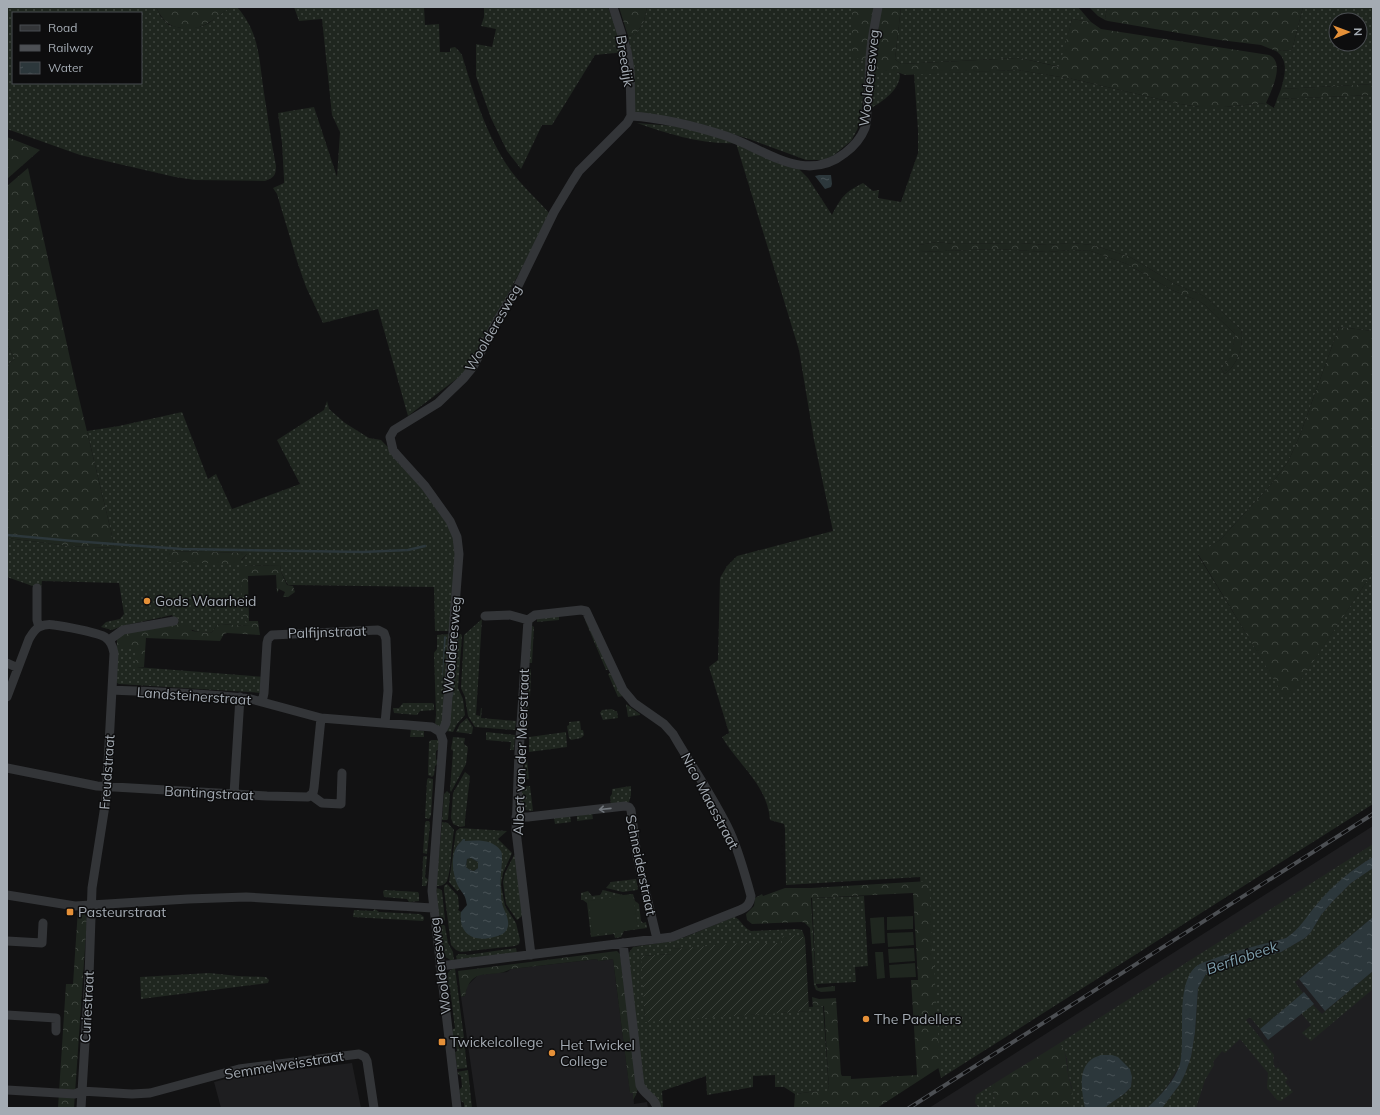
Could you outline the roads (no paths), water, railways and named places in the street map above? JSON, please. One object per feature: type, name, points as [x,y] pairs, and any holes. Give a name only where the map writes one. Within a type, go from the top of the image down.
[{"type":"street","name":"Breedijk","points":[[613,7],[627,51],[630,70],[631,116]]},
{"type":"street","name":"Woolderesweg","points":[[457,1108],[433,908],[432,886],[443,741],[440,732],[446,723],[459,554],[457,537],[450,521],[424,486],[397,455],[390,437],[394,430],[438,403],[469,373],[517,288],[554,212],[572,182],[579,171],[628,123],[631,116],[660,119],[717,134],[739,141],[796,165],[805,166],[826,164],[838,159],[856,143],[866,126],[870,58],[878,7]]},
{"type":"street","points":[[37,588],[37,620],[39,627]]},
{"type":"street","name":"Nico Maasstraat","points":[[440,966],[681,935],[748,906],[751,896],[742,864],[730,833],[673,734],[664,724],[634,703],[623,690],[586,611],[581,610],[535,615],[528,620]]},
{"type":"street","points":[[485,616],[510,615],[528,620]]},
{"type":"street","name":"Albert van der Meerstraat","points":[[528,620],[519,753],[516,831],[531,955]]},
{"type":"street","points":[[7,697],[29,639],[33,632],[39,627],[56,625],[102,636],[109,640],[123,630],[174,621]]},
{"type":"street","name":"Palfijnstraat","points":[[262,702],[264,693],[267,643],[270,637],[276,634],[378,630],[384,633],[386,639],[388,691],[385,723]]},
{"type":"street","name":"Freudstraat","points":[[92,905],[92,888],[106,799],[114,653],[109,640]]},
{"type":"street","points":[[7,663],[18,668]]},
{"type":"street","name":"Landsteinerstraat","points":[[112,690],[240,697],[321,718],[432,727],[440,732]]},
{"type":"street","points":[[234,794],[240,697]]},
{"type":"street","points":[[321,718],[314,788],[311,795],[322,803],[341,804],[342,773]]},
{"type":"street","name":"Bantingstraat","points":[[7,768],[106,787],[304,798],[311,795]]},
{"type":"street","name":"Schneiderstraat","points":[[516,817],[528,817],[625,806],[629,807],[631,810],[637,856],[657,939]]},
{"type":"street","points":[[7,895],[75,906],[188,899],[246,898],[433,908]]},
{"type":"street","name":"Curiestraat","points":[[81,1108],[92,905]]},
{"type":"street","points":[[7,941],[42,943],[43,923]]},
{"type":"street","points":[[623,943],[640,1085],[647,1095],[655,1101],[657,1108]]},
{"type":"street","points":[[7,1015],[56,1018],[56,1031]]},
{"type":"street","name":"Semmelweisstraat","points":[[7,1090],[75,1094],[81,1091],[132,1094],[150,1093],[239,1069],[359,1054],[367,1060],[374,1108]]},
{"type":"water","points":[[831,175],[831,187],[825,189],[815,176]]},
{"type":"water","points":[[444,637],[446,637],[442,683]]},
{"type":"water","points":[[457,637],[458,638],[453,697],[452,696]]},
{"type":"water","points":[[463,839],[465,839],[465,841],[490,842],[501,851],[501,898],[508,921],[507,929],[503,934],[487,939],[474,938],[465,931],[462,926],[461,912],[467,905],[465,896],[456,882],[453,861],[455,850]],"holes":[[[471,858],[478,862],[478,868],[474,871],[466,867],[467,859]]]},
{"type":"water","name":"Berflobeek","points":[[1373,857],[1373,868],[1351,883],[1332,902],[1321,915],[1311,932],[1305,938],[1281,952],[1206,974],[1198,988],[1195,1032],[1191,1057],[1185,1074],[1180,1084],[1162,1108],[1147,1108],[1171,1082],[1178,1070],[1182,1053],[1183,997],[1186,984],[1191,973],[1198,965],[1237,951],[1286,938],[1299,927],[1329,890],[1357,867]]},
{"type":"water","points":[[1373,917],[1373,971],[1325,1011],[1299,979]]},
{"type":"water","points":[[1304,992],[1314,1004],[1268,1040],[1260,1029]]},
{"type":"water","points":[[1101,1055],[1112,1055],[1118,1057],[1130,1069],[1132,1077],[1131,1087],[1124,1094],[1104,1108],[1085,1108],[1082,1075],[1087,1063],[1095,1057]]},
{"type":"waterway","points":[[7,535],[182,549],[363,552],[408,550],[425,546]]},
{"type":"railway","points":[[909,1108],[1373,814]]},
{"type":"place","name":"Gods Waarheid","points":[[147,601]]},
{"type":"place","name":"Pasteurstraat","points":[[70,912]]},
{"type":"place","name":"The Padellers","points":[[866,1019]]},
{"type":"place","name":"Twickelcollege","points":[[442,1042]]},
{"type":"place","name":"Het Twickel College","points":[[552,1053]]}]
